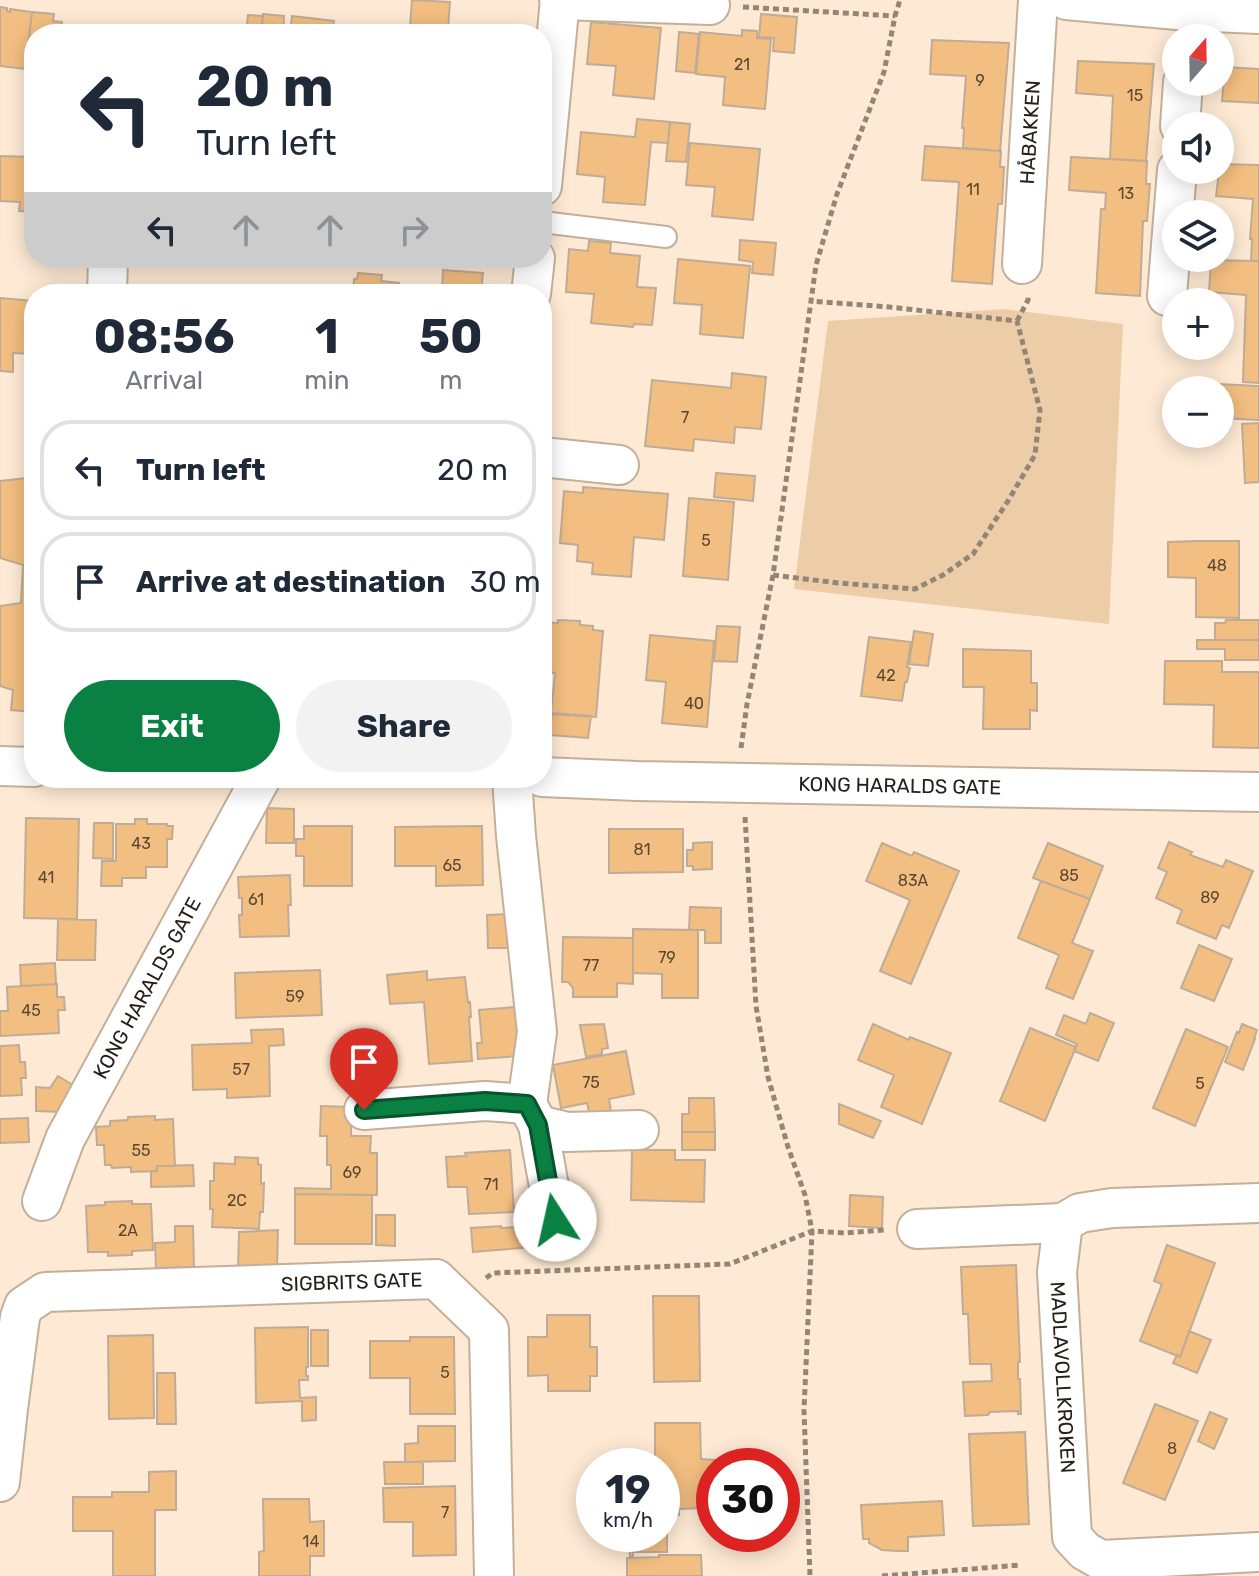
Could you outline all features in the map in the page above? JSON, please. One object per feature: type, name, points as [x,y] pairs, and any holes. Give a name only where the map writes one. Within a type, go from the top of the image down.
[{"type":"street","points":[[552,77],[559,0],[710,5]]},
{"type":"street","name":"HÅBAKKEN","points":[[1022,264],[1038,0]]},
{"type":"street","points":[[1066,0],[1188,24],[1259,14]]},
{"type":"street","points":[[1168,288],[1176,184]]},
{"type":"street","points":[[552,458],[619,465]]},
{"type":"street","points":[[0,766],[24,767]]},
{"type":"street","name":"KONG HARALDS GATE","points":[[552,777],[1259,792]]},
{"type":"street","name":"KONG HARALDS GATE","points":[[42,1201],[65,1139],[256,788]]},
{"type":"street","points":[[513,788],[537,1032],[532,1114],[555,1220]]},
{"type":"street","points":[[364,1110],[485,1101],[532,1114],[567,1132],[639,1130]]},
{"type":"street","points":[[917,1229],[1063,1223],[1080,1213],[1112,1208],[1259,1203]]},
{"type":"street","name":"MADLAVOLLKROKEN","points":[[1063,1223],[1057,1272],[1072,1537],[1085,1551],[1101,1560],[1259,1552]]},
{"type":"street","name":"SIGBRITS GATE","points":[[4,1409],[20,1317],[24,1306],[45,1292],[436,1279],[489,1330],[494,1576]]},
{"type":"street","points":[[0,1482],[4,1409]]},
{"type":"lane","points":[[552,223],[666,237]]},
{"type":"path","points":[[740,753],[773,575],[816,265],[837,194],[884,72],[900,0]]},
{"type":"path","points":[[710,5],[895,16]]},
{"type":"path","points":[[773,575],[915,589],[943,575],[973,554],[1035,455],[1040,410],[1017,321],[811,301]]},
{"type":"path","points":[[745,810],[756,1006],[768,1077],[805,1195],[812,1231],[804,1410],[810,1576]]},
{"type":"path","points":[[463,1305],[481,1281],[493,1273],[730,1264],[812,1231],[845,1233],[917,1229]]},
{"type":"path","points":[[882,1576],[1021,1565]]},
{"type":"shaded area","points":[[1005,309],[1123,324],[1109,624],[794,589],[828,321]]},
{"type":"building","points":[[412,0],[450,2],[448,24],[410,24]]},
{"type":"building","points":[[0,7],[10,12],[10,9],[32,12],[31,24],[24,24],[24,69],[0,66]]},
{"type":"building","points":[[32,12],[54,14],[53,21],[62,22],[62,24],[31,24]]},
{"type":"building","points":[[263,14],[284,16],[284,24],[262,24]]},
{"type":"building","points":[[761,14],[797,17],[794,53],[773,51],[774,38],[759,37]]},
{"type":"building","points":[[248,15],[263,16],[262,24],[247,24]]},
{"type":"building","points":[[292,16],[334,21],[334,24],[291,24]]},
{"type":"building","points":[[591,22],[661,28],[654,99],[613,95],[616,66],[587,64]]},
{"type":"building","points":[[742,30],[757,31],[757,38],[771,39],[765,109],[723,105],[725,77],[696,74],[700,32],[742,36]]},
{"type":"building","points":[[679,32],[699,34],[695,73],[676,71]]},
{"type":"building","points":[[932,40],[1009,43],[1000,151],[963,148],[966,76],[930,74]]},
{"type":"building","points":[[1078,61],[1154,64],[1146,161],[1110,159],[1113,96],[1076,93]]},
{"type":"building","points":[[1234,68],[1259,69],[1259,103],[1222,101],[1222,96],[1234,96]]},
{"type":"building","points":[[637,119],[670,122],[668,143],[651,142],[645,205],[603,202],[605,177],[577,174],[581,132],[635,137]]},
{"type":"building","points":[[670,122],[690,124],[686,162],[666,161]]},
{"type":"building","points":[[690,143],[760,149],[753,220],[712,216],[715,187],[686,185]]},
{"type":"building","points":[[925,146],[1001,151],[1000,167],[1004,167],[1002,204],[998,204],[992,284],[952,281],[959,182],[922,180]]},
{"type":"building","points":[[0,156],[24,157],[24,211],[19,211],[20,202],[0,201]]},
{"type":"building","points":[[1071,157],[1147,161],[1146,184],[1150,184],[1147,221],[1143,221],[1140,296],[1096,293],[1101,209],[1105,209],[1106,193],[1069,190]]},
{"type":"building","points":[[1234,164],[1259,165],[1259,261],[1251,261],[1253,199],[1216,196],[1218,184],[1234,184]]},
{"type":"building","points":[[740,240],[776,243],[773,275],[752,273],[753,262],[739,260]]},
{"type":"building","points":[[589,241],[611,243],[610,253],[640,256],[637,287],[656,288],[652,325],[634,324],[633,327],[591,323],[594,294],[566,292],[569,249],[588,251]]},
{"type":"building","points":[[678,259],[750,266],[743,338],[700,334],[702,305],[674,303]]},
{"type":"building","points":[[1234,260],[1259,261],[1259,383],[1243,382],[1246,295],[1234,294],[1234,288],[1209,288],[1210,272],[1234,272]]},
{"type":"building","points":[[443,270],[483,273],[482,284],[442,284]]},
{"type":"building","points":[[358,273],[382,275],[381,281],[399,284],[354,284],[354,279],[357,279]]},
{"type":"building","points":[[0,298],[24,300],[24,354],[13,353],[13,372],[0,371]]},
{"type":"building","points":[[732,373],[766,377],[761,429],[735,427],[734,443],[694,439],[693,451],[645,446],[652,380],[731,388]]},
{"type":"building","points":[[1234,385],[1259,386],[1259,420],[1234,419]]},
{"type":"building","points":[[1259,423],[1259,482],[1245,483],[1242,424]]},
{"type":"building","points":[[716,473],[755,476],[753,501],[714,497]]},
{"type":"building","points":[[24,478],[24,711],[11,710],[13,690],[0,686],[0,606],[21,603],[23,565],[0,558],[0,481]]},
{"type":"building","points":[[583,487],[668,494],[664,540],[634,537],[631,577],[592,574],[593,563],[577,561],[578,545],[560,543],[564,491],[583,493]]},
{"type":"building","points":[[689,498],[734,502],[728,580],[683,576]]},
{"type":"building","points":[[1239,541],[1239,618],[1196,617],[1196,578],[1168,577],[1168,542]]},
{"type":"building","points":[[558,620],[580,621],[580,625],[603,631],[596,717],[552,714],[555,673],[552,673],[552,623],[558,623]]},
{"type":"building","points":[[1226,620],[1259,620],[1259,640],[1215,640],[1215,623],[1225,623]]},
{"type":"building","points":[[717,626],[740,627],[737,662],[714,661]]},
{"type":"building","points":[[914,631],[933,634],[928,666],[909,664]]},
{"type":"building","points":[[650,635],[714,641],[707,727],[662,723],[666,682],[646,680]]},
{"type":"building","points":[[869,637],[911,642],[907,667],[910,668],[902,701],[861,696]]},
{"type":"building","points":[[1197,640],[1259,640],[1259,660],[1225,660],[1225,649],[1197,649]]},
{"type":"building","points":[[963,649],[1031,651],[1031,683],[1037,683],[1037,711],[1030,710],[1030,729],[983,729],[984,687],[963,687]]},
{"type":"building","points":[[1165,661],[1222,661],[1222,672],[1259,672],[1259,748],[1213,747],[1214,705],[1164,704]]},
{"type":"building","points":[[552,713],[591,716],[588,738],[552,735]]},
{"type":"building","points":[[267,808],[294,809],[294,843],[266,843]]},
{"type":"building","points":[[26,818],[79,819],[77,919],[24,918]]},
{"type":"building","points":[[135,819],[147,819],[147,824],[173,826],[172,839],[167,839],[167,867],[146,867],[146,878],[122,878],[122,886],[101,886],[102,861],[116,861],[116,824],[135,824]]},
{"type":"building","points":[[94,823],[113,823],[113,859],[93,858]]},
{"type":"building","points":[[304,826],[352,826],[352,886],[304,886],[304,856],[296,856],[296,839],[304,839]]},
{"type":"building","points":[[482,826],[483,885],[436,886],[436,866],[395,866],[395,827]]},
{"type":"building","points":[[609,829],[683,829],[683,872],[609,873]]},
{"type":"building","points":[[712,842],[712,869],[693,870],[693,866],[687,866],[687,850],[693,850],[693,843]]},
{"type":"building","points":[[1169,842],[1192,852],[1190,855],[1223,867],[1226,860],[1253,871],[1229,928],[1222,925],[1216,939],[1177,923],[1182,910],[1156,898],[1167,872],[1158,868]]},
{"type":"building","points":[[882,843],[912,856],[914,852],[959,871],[911,984],[880,971],[910,900],[866,881]]},
{"type":"building","points":[[1048,843],[1103,866],[1090,899],[1033,878]]},
{"type":"building","points":[[290,875],[289,936],[240,937],[242,898],[239,898],[238,877]]},
{"type":"building","points":[[1041,881],[1090,899],[1072,943],[1093,951],[1073,999],[1046,988],[1059,955],[1018,938]]},
{"type":"building","points":[[690,907],[721,908],[721,943],[705,943],[705,930],[689,930]]},
{"type":"building","points":[[508,914],[511,948],[488,948],[487,915]]},
{"type":"building","points":[[58,919],[96,920],[95,960],[57,960]]},
{"type":"building","points":[[633,929],[698,930],[698,998],[662,998],[662,974],[633,973]]},
{"type":"building","points":[[563,937],[633,938],[633,984],[617,983],[617,997],[573,997],[573,988],[568,982],[562,982]]},
{"type":"building","points":[[1199,945],[1232,959],[1214,1001],[1181,988]]},
{"type":"building","points":[[55,963],[56,984],[21,986],[20,965]]},
{"type":"building","points":[[320,970],[322,1015],[236,1018],[235,973]]},
{"type":"building","points":[[427,971],[427,980],[465,977],[470,1002],[472,1061],[429,1064],[424,1002],[390,1004],[387,975]]},
{"type":"building","points":[[57,984],[57,997],[64,997],[65,1010],[58,1010],[59,1033],[0,1036],[0,1011],[8,1011],[7,987]]},
{"type":"building","points":[[515,1007],[519,1056],[478,1059],[477,1043],[482,1043],[479,1010]]},
{"type":"building","points":[[1090,1013],[1114,1023],[1098,1061],[1074,1051],[1077,1044],[1056,1035],[1064,1015],[1086,1024]]},
{"type":"building","points":[[604,1024],[608,1048],[602,1049],[602,1054],[586,1057],[580,1025]]},
{"type":"building","points":[[873,1024],[909,1040],[910,1037],[951,1053],[922,1124],[881,1107],[894,1075],[858,1060]]},
{"type":"building","points":[[1242,1024],[1257,1030],[1243,1070],[1225,1062]]},
{"type":"building","points":[[1030,1028],[1076,1047],[1045,1121],[1000,1101]]},
{"type":"building","points":[[283,1029],[284,1045],[269,1046],[270,1096],[227,1098],[227,1089],[193,1090],[192,1045],[252,1043],[251,1030]]},
{"type":"building","points":[[1186,1029],[1228,1047],[1195,1126],[1153,1108]]},
{"type":"building","points":[[19,1045],[20,1062],[25,1062],[26,1078],[21,1078],[22,1095],[0,1096],[0,1046]]},
{"type":"building","points":[[626,1051],[634,1094],[609,1099],[611,1112],[590,1116],[587,1103],[561,1108],[553,1065]]},
{"type":"building","points":[[58,1076],[78,1088],[64,1112],[36,1111],[36,1087],[50,1088]]},
{"type":"building","points":[[689,1098],[714,1098],[715,1132],[682,1132],[682,1114],[689,1114]]},
{"type":"building","points":[[839,1104],[881,1121],[873,1138],[839,1124]]},
{"type":"building","points":[[321,1106],[351,1107],[351,1136],[371,1136],[370,1153],[377,1153],[377,1195],[295,1194],[295,1188],[331,1189],[327,1136],[320,1136]]},
{"type":"building","points":[[155,1116],[155,1120],[173,1119],[175,1166],[157,1166],[157,1171],[131,1172],[131,1167],[112,1168],[105,1165],[104,1145],[97,1145],[96,1127],[110,1126],[110,1121],[128,1120],[128,1117]]},
{"type":"building","points":[[28,1118],[29,1142],[0,1143],[0,1119]]},
{"type":"building","points":[[682,1132],[715,1132],[715,1150],[682,1150]]},
{"type":"building","points":[[510,1150],[514,1212],[469,1214],[467,1187],[448,1187],[446,1157]]},
{"type":"building","points":[[632,1150],[675,1150],[675,1160],[705,1160],[704,1202],[631,1200]]},
{"type":"building","points":[[235,1157],[258,1158],[261,1165],[261,1184],[264,1183],[259,1229],[212,1227],[210,1181],[214,1181],[214,1163],[235,1164]]},
{"type":"building","points":[[193,1165],[194,1186],[151,1187],[151,1171],[157,1171],[157,1166]]},
{"type":"building","points":[[295,1194],[372,1195],[372,1244],[295,1244]]},
{"type":"building","points":[[583,1195],[590,1237],[567,1241],[560,1199]]},
{"type":"building","points":[[850,1195],[883,1197],[882,1228],[849,1226]]},
{"type":"building","points":[[132,1201],[132,1204],[151,1204],[153,1250],[108,1256],[108,1252],[88,1252],[86,1206]]},
{"type":"building","points":[[376,1215],[395,1215],[395,1246],[376,1245]]},
{"type":"building","points":[[175,1226],[193,1226],[194,1267],[156,1268],[155,1243],[175,1242]]},
{"type":"building","points":[[532,1226],[533,1247],[473,1252],[471,1228]]},
{"type":"building","points":[[278,1230],[277,1267],[238,1268],[239,1232]]},
{"type":"building","points":[[1167,1245],[1215,1263],[1180,1357],[1140,1341],[1162,1284],[1154,1281]]},
{"type":"building","points":[[1016,1265],[1021,1414],[1018,1411],[990,1412],[988,1415],[965,1416],[963,1382],[992,1381],[991,1364],[970,1364],[968,1314],[963,1314],[961,1267]]},
{"type":"building","points":[[653,1296],[699,1296],[700,1381],[654,1382]]},
{"type":"building","points":[[547,1315],[590,1315],[590,1347],[597,1347],[597,1376],[590,1376],[590,1391],[548,1391],[548,1375],[528,1376],[528,1337],[547,1337]]},
{"type":"building","points":[[308,1327],[308,1380],[299,1380],[300,1398],[316,1397],[316,1420],[302,1421],[302,1401],[256,1403],[255,1328]]},
{"type":"building","points":[[311,1330],[328,1330],[328,1366],[311,1366]]},
{"type":"building","points":[[1189,1331],[1211,1340],[1197,1373],[1173,1363],[1177,1355],[1180,1357]]},
{"type":"building","points":[[153,1335],[154,1418],[109,1419],[108,1336]]},
{"type":"building","points":[[410,1337],[454,1337],[455,1414],[410,1414],[410,1378],[370,1378],[370,1341],[410,1341]]},
{"type":"building","points":[[157,1373],[175,1373],[176,1424],[157,1424]]},
{"type":"building","points":[[1155,1404],[1198,1421],[1165,1500],[1123,1483]]},
{"type":"building","points":[[1210,1412],[1227,1419],[1214,1449],[1198,1441]]},
{"type":"building","points":[[655,1423],[700,1423],[701,1448],[696,1448],[696,1508],[680,1509],[680,1448],[655,1448]]},
{"type":"building","points":[[418,1426],[455,1426],[455,1461],[405,1462],[405,1444],[418,1443]]},
{"type":"building","points":[[1025,1432],[1029,1524],[973,1526],[969,1434]]},
{"type":"building","points":[[384,1462],[423,1462],[423,1484],[385,1484]]},
{"type":"building","points":[[176,1471],[176,1510],[155,1510],[155,1576],[113,1576],[113,1531],[73,1531],[73,1497],[112,1497],[112,1492],[149,1492],[149,1472]]},
{"type":"building","points":[[455,1486],[456,1555],[413,1556],[413,1522],[384,1522],[383,1488]]},
{"type":"building","points":[[263,1499],[309,1499],[310,1522],[324,1521],[324,1556],[310,1556],[310,1576],[259,1576],[259,1552],[264,1551]]},
{"type":"building","points":[[942,1501],[944,1535],[908,1537],[908,1551],[882,1550],[869,1543],[869,1539],[863,1539],[861,1505]]},
{"type":"building","points":[[701,1555],[702,1576],[627,1576],[627,1558]]},
{"type":"route","points":[[364,1110],[485,1101],[527,1104],[538,1125],[555,1220]]}]
